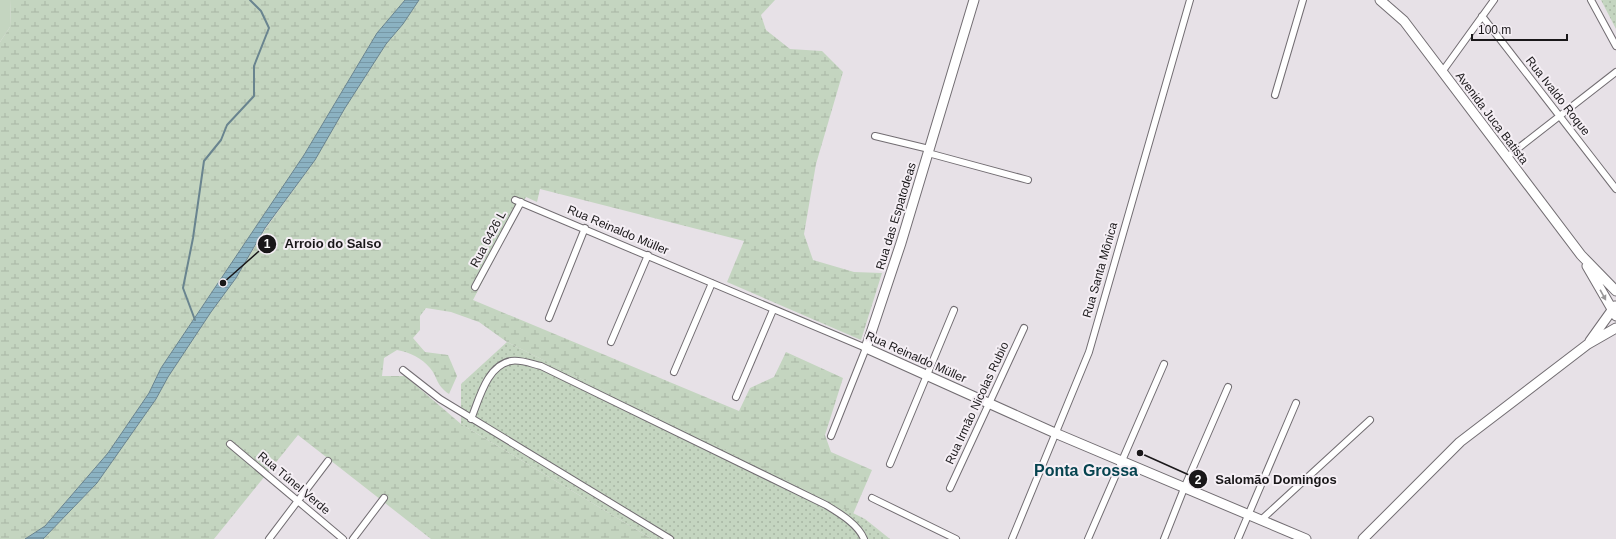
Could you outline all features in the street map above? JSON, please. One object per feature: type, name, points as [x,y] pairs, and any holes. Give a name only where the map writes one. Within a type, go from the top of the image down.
[{"type":"street","name":"Rua das Espatodeas","points":[[831,436],[866,348],[901,243],[974,0]]},
{"type":"street","name":"Rua Santa Mônica","points":[[1012,539],[1089,352],[1190,0]]},
{"type":"street","points":[[1275,95],[1303,0]]},
{"type":"street","name":"Avenida Juca Batista","points":[[1380,0],[1404,20],[1581,255],[1615,311]]},
{"type":"street","points":[[1442,72],[1494,0]]},
{"type":"street","points":[[1591,0],[1616,46]]},
{"type":"street","name":"Rua Ivaldo Roque","points":[[1482,16],[1616,189]]},
{"type":"street","points":[[1507,157],[1616,72]]},
{"type":"street","points":[[875,136],[1028,180]]},
{"type":"street","name":"Rua Reinaldo Müller","points":[[518,201],[866,348],[1055,433],[1185,486],[1306,539]]},
{"type":"street","name":"Rua 6426 L","points":[[475,287],[518,201]]},
{"type":"street","points":[[549,318],[584,228]]},
{"type":"street","points":[[611,342],[648,255]]},
{"type":"street","name":"Avenida Juca Batista","points":[[1581,255],[1616,291]]},
{"type":"street","points":[[674,372],[712,282]]},
{"type":"street","points":[[736,397],[774,310]]},
{"type":"street","points":[[890,464],[954,310]]},
{"type":"street","points":[[1588,344],[1615,311]]},
{"type":"street","name":"Rua Irmão Nicolas Rubio","points":[[950,488],[1024,328]]},
{"type":"street","points":[[1363,539],[1460,442],[1588,344],[1616,328]]},
{"type":"street","points":[[471,419],[488,378],[496,368],[511,361],[542,366],[826,505],[838,512],[850,522],[864,539]]},
{"type":"street","points":[[1088,539],[1164,364]]},
{"type":"street","points":[[403,370],[440,400],[670,539]]},
{"type":"street","points":[[1164,539],[1185,486],[1228,387]]},
{"type":"street","points":[[1238,539],[1296,403]]},
{"type":"street","points":[[1261,520],[1370,420]]},
{"type":"street","name":"Rua Túnel Verde","points":[[230,444],[343,539]]},
{"type":"street","points":[[269,539],[299,502],[328,461]]},
{"type":"street","points":[[872,498],[956,539]]},
{"type":"street","points":[[353,539],[383,500]]},
{"type":"green space","points":[[0,0],[11,0],[10,27],[0,42]]},
{"type":"green space","points":[[11,0],[405,0],[377,33],[304,155],[161,368],[149,393],[108,453],[45,526],[25,539],[0,539],[0,42],[10,27]]},
{"type":"green space","points":[[419,0],[775,0],[761,15],[766,30],[790,49],[822,51],[843,72],[816,164],[804,234],[813,260],[854,272],[882,273],[861,340],[727,282],[744,241],[540,189],[537,202],[526,197],[473,300],[739,411],[750,388],[774,377],[786,352],[843,378],[825,435],[831,452],[872,470],[853,514],[507,342],[479,322],[451,312],[426,308],[420,316],[420,330],[413,338],[425,352],[448,355],[457,376],[449,394],[441,387],[427,364],[415,356],[402,351],[397,350],[384,358],[382,376],[405,376],[461,424],[652,539],[431,539],[298,435],[214,539],[43,539],[97,483],[156,399],[168,377],[211,312],[236,278],[266,228],[315,160],[345,108],[386,44],[403,24]]},
{"type":"green space","points":[[1601,0],[1616,0],[1616,29]]},
{"type":"green space","points":[[507,342],[865,519],[890,539],[652,539],[461,424],[461,384]]},
{"type":"water","points":[[405,0],[419,0],[403,24],[386,44],[345,108],[315,160],[265,228],[236,278],[211,312],[168,377],[156,399],[97,483],[43,539],[25,539],[45,526],[108,453],[149,393],[161,368],[304,155],[377,33]]},
{"type":"waterway","points":[[195,320],[183,288],[193,238],[204,161],[221,140],[227,125],[254,96],[254,66],[269,28],[261,11],[250,0]]},
{"type":"place","name":"Arroio do Salso","points":[[223,283]]},
{"type":"place","name":"Salomão Domingos","points":[[1140,453]]},
{"type":"district","name":"Ponta Grossa","points":[[1086,470]]}]
